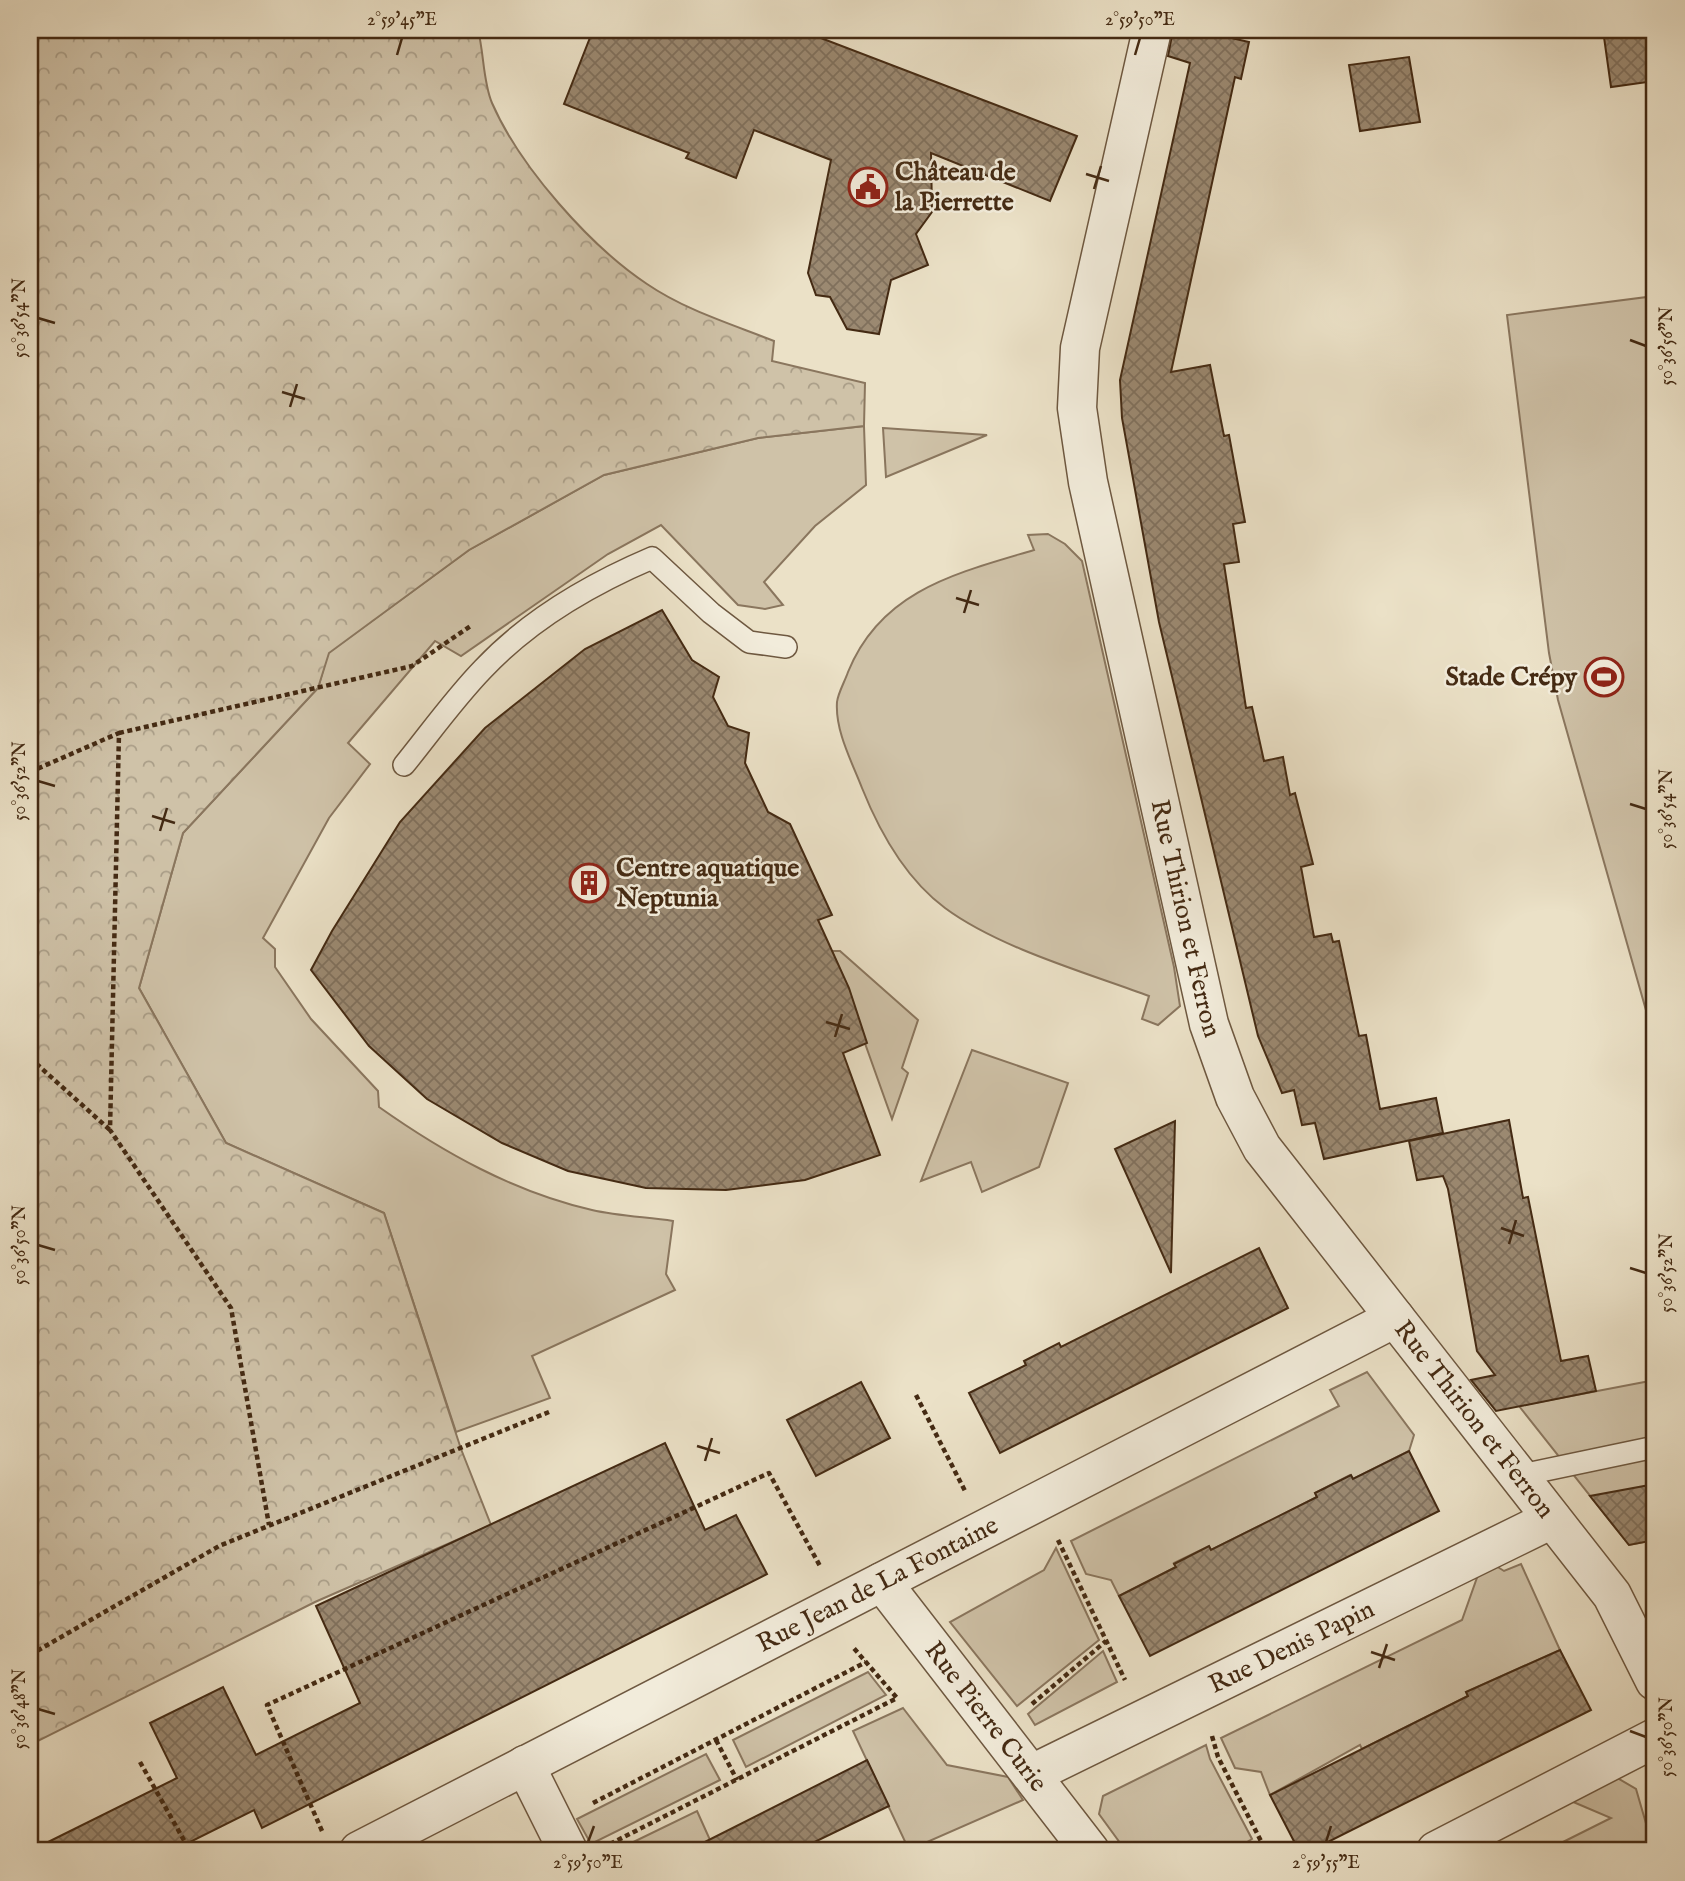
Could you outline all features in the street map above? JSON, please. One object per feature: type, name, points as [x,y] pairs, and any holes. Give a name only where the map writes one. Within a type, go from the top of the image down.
[{"type":"street","name":"Rue Thirion et Ferron","points":[[1152,30],[1080,348],[1076,376],[1077,408],[1086,471],[1209,1024],[1222,1067],[1247,1124],[1262,1148],[1612,1595],[1655,1681]]},
{"type":"street","name":"Rue Jean de La Fontaine","points":[[342,1846],[525,1765],[1395,1318]]},
{"type":"street","name":"Rue Denis Papin","points":[[1032,1774],[1552,1519]]},
{"type":"street","name":"Rue Pierre Curie","points":[[862,1592],[1032,1774],[1090,1851]]},
{"type":"street","points":[[1436,1851],[1655,1738]]},
{"type":"street","points":[[525,1765],[568,1851]]},
{"type":"lane","points":[[404,765],[483,669],[530,627],[602,579],[652,558],[711,613],[749,642],[786,647]]},
{"type":"lane","points":[[1517,1476],[1655,1447]]},
{"type":"path","points":[[1650,316],[1655,358]]},
{"type":"path","points":[[30,772],[119,733],[412,666],[480,620]]},
{"type":"path","points":[[110,1130],[119,733]]},
{"type":"path","points":[[30,1058],[110,1130],[231,1308],[269,1525]]},
{"type":"path","points":[[916,1395],[985,1529]]},
{"type":"path","points":[[30,1655],[219,1546],[548,1412]]},
{"type":"path","points":[[342,1846],[267,1704],[769,1473],[862,1592],[862,1614],[840,1628],[897,1698],[609,1845]]},
{"type":"path","points":[[1029,1707],[1107,1642]]},
{"type":"path","points":[[592,1804],[866,1662]]},
{"type":"path","points":[[716,1740],[737,1780]]},
{"type":"path","points":[[140,1762],[190,1851]]},
{"type":"green space","points":[[30,30],[478,30],[489,95],[504,128],[538,178],[580,227],[603,249],[662,293],[709,316],[774,341],[772,361],[865,383],[864,426],[758,438],[604,475],[469,550],[329,653],[318,688],[183,833],[139,988],[226,1143],[384,1213],[461,1449],[491,1525],[315,1602],[30,1745]]},
{"type":"green space","name":"Stade Crépy","points":[[1655,296],[1655,1042],[1558,700],[1549,653],[1507,315]]},
{"type":"green space","points":[[864,426],[866,485],[815,526],[764,582],[783,605],[765,609],[738,605],[661,525],[608,554],[461,656],[435,641],[348,743],[370,764],[329,818],[263,938],[275,949],[275,967],[311,1019],[378,1091],[379,1107],[454,1155],[535,1193],[602,1212],[673,1221],[666,1274],[675,1290],[532,1356],[550,1398],[456,1432],[384,1213],[226,1143],[139,988],[183,833],[318,688],[328,653],[469,550],[604,475],[758,438]]},
{"type":"green space","points":[[883,428],[987,435],[886,477]]},
{"type":"green space","points":[[1048,534],[1065,544],[1082,561],[1174,967],[1180,1006],[1158,1025],[1142,1019],[1149,996],[1017,947],[967,922],[931,896],[906,869],[877,822],[841,735],[837,713],[840,691],[862,644],[880,622],[901,603],[950,577],[1034,550],[1028,535]]},
{"type":"green space","points":[[832,951],[840,951],[918,1020],[902,1068],[908,1073],[892,1119]]},
{"type":"green space","points":[[972,1050],[1068,1083],[1039,1167],[982,1192],[971,1162],[921,1181]]},
{"type":"green space","points":[[1367,1372],[1414,1435],[1409,1451],[1353,1479],[1350,1475],[1315,1493],[1317,1497],[1211,1550],[1209,1546],[1174,1563],[1176,1567],[1119,1596],[1111,1580],[1086,1574],[1071,1541],[1339,1406],[1330,1390]]},
{"type":"green space","points":[[1655,1380],[1655,1540],[1629,1545],[1519,1406]]},
{"type":"green space","points":[[1056,1548],[1099,1640],[1017,1706],[950,1622],[1044,1570]]},
{"type":"green space","points":[[1493,1564],[1504,1571],[1521,1564],[1560,1650],[1466,1692],[1468,1696],[1362,1749],[1360,1745],[1270,1795],[1261,1772],[1235,1768],[1221,1738],[1462,1620],[1479,1572]]},
{"type":"green space","points":[[1103,1651],[1117,1682],[1035,1725],[1028,1714]]},
{"type":"green space","points":[[868,1672],[886,1695],[746,1767],[733,1740]]},
{"type":"green space","points":[[903,1708],[947,1765],[1008,1777],[1023,1800],[909,1850],[853,1731]]},
{"type":"green space","points":[[1206,1745],[1210,1759],[1252,1839],[1232,1851],[1126,1851],[1099,1814],[1103,1796]]},
{"type":"green space","points":[[706,1754],[720,1780],[591,1844],[577,1819]]},
{"type":"green space","points":[[1614,1776],[1636,1789],[1654,1851],[1545,1851],[1611,1818],[1571,1801]]},
{"type":"green space","points":[[697,1811],[715,1851],[619,1851],[619,1849]]},
{"type":"building","name":"Château de la Pierrette","points":[[593,30],[800,30],[1077,136],[1050,201],[931,153],[932,212],[916,234],[928,265],[891,280],[879,334],[847,329],[830,297],[816,295],[808,273],[831,160],[754,130],[736,178],[686,158],[689,153],[564,104]]},
{"type":"building","points":[[1173,30],[1196,30],[1249,42],[1241,79],[1235,77],[1171,372],[1210,365],[1224,436],[1229,435],[1245,522],[1233,524],[1239,562],[1224,564],[1246,708],[1252,707],[1264,761],[1283,757],[1290,795],[1295,793],[1313,864],[1301,867],[1314,937],[1331,934],[1333,942],[1339,941],[1359,1036],[1366,1035],[1380,1109],[1436,1098],[1443,1133],[1324,1159],[1315,1123],[1302,1125],[1294,1090],[1282,1093],[1258,1036],[1159,622],[1122,418],[1120,380],[1190,63],[1168,56]]},
{"type":"building","points":[[1603,30],[1655,30],[1655,81],[1611,87]]},
{"type":"building","points":[[1409,57],[1420,122],[1360,131],[1349,65]]},
{"type":"building","name":"Centre aquatique Neptunia","points":[[662,610],[692,660],[719,677],[713,697],[728,726],[749,733],[745,763],[768,812],[790,824],[832,915],[818,920],[849,988],[867,1043],[843,1053],[880,1155],[805,1180],[726,1190],[646,1188],[568,1171],[502,1143],[427,1099],[369,1046],[311,970],[332,931],[400,822],[485,728],[585,649]]},
{"type":"building","points":[[1509,1120],[1523,1198],[1528,1197],[1561,1361],[1588,1356],[1596,1391],[1496,1411],[1471,1380],[1495,1375],[1477,1351],[1448,1189],[1443,1176],[1417,1180],[1409,1141]]},
{"type":"building","points":[[1175,1121],[1171,1273],[1115,1149]]},
{"type":"building","points":[[1259,1248],[1288,1308],[1000,1453],[969,1393],[1026,1365],[1024,1361],[1059,1343],[1061,1347]]},
{"type":"building","points":[[861,1382],[890,1438],[816,1476],[787,1420]]},
{"type":"building","points":[[665,1443],[705,1530],[736,1515],[767,1574],[262,1828],[254,1810],[172,1851],[30,1851],[177,1778],[150,1723],[223,1687],[256,1755],[360,1703],[316,1606]]},
{"type":"building","points":[[1409,1451],[1439,1511],[1150,1656],[1119,1596],[1176,1567],[1174,1564],[1209,1546],[1211,1550],[1317,1497],[1315,1493],[1351,1475],[1353,1479]]},
{"type":"building","points":[[1655,1484],[1655,1540],[1629,1545],[1590,1496]]},
{"type":"building","points":[[1560,1650],[1591,1710],[1310,1851],[1299,1851],[1270,1795],[1468,1696],[1466,1692]]},
{"type":"building","points":[[867,1760],[889,1806],[796,1851],[687,1851]]},
{"type":"place","name":"Château de la Pierrette","points":[[868,187]]},
{"type":"place","name":"Stade Crépy","points":[[1604,677]]},
{"type":"place","name":"Centre aquatique Neptunia","points":[[589,883]]}]
